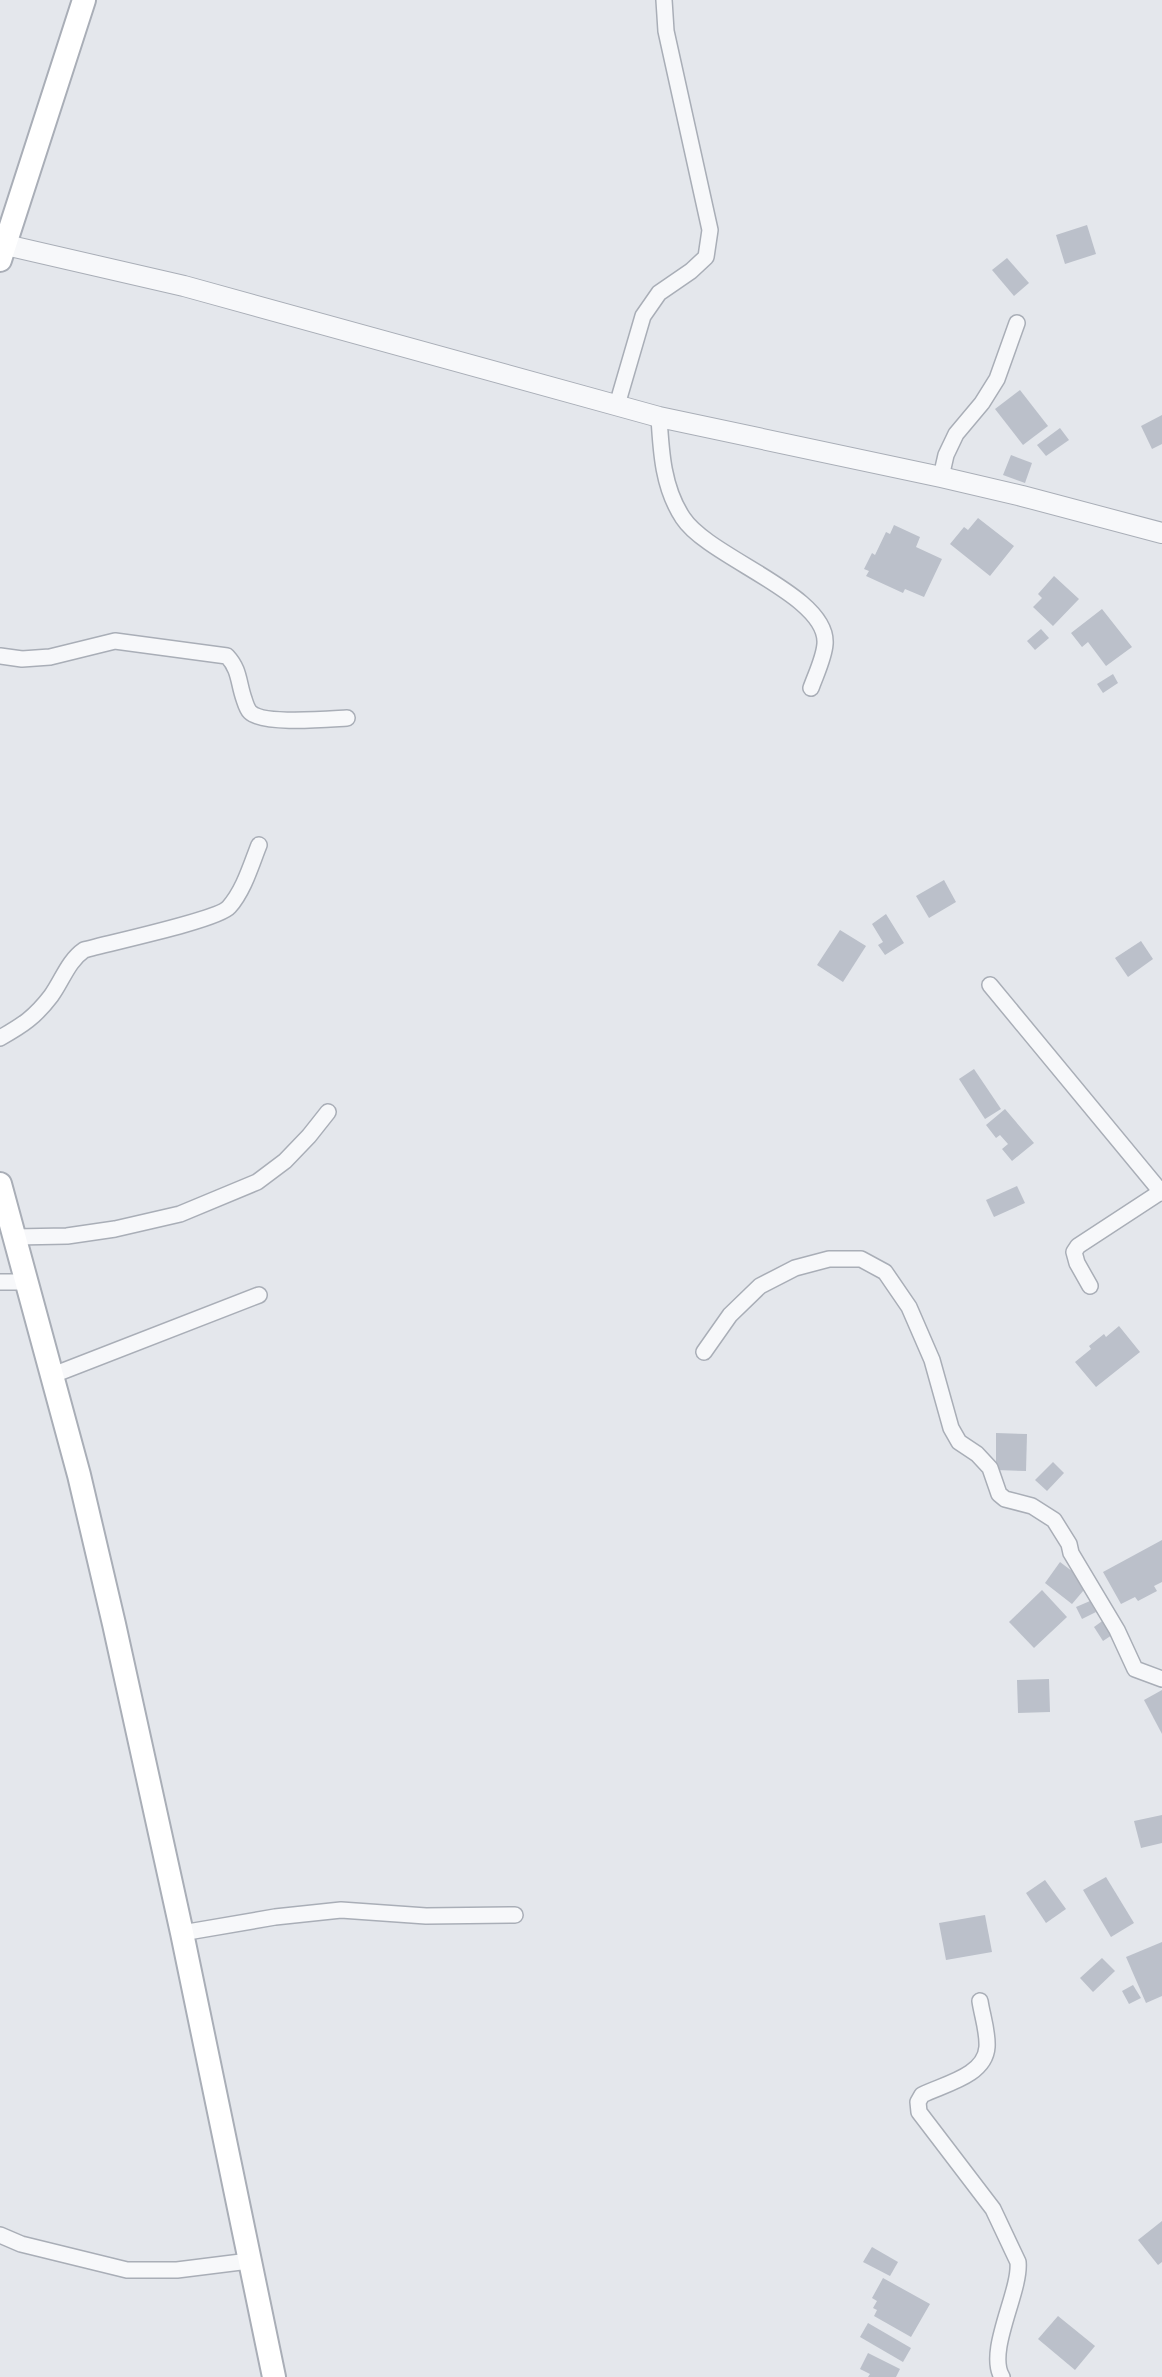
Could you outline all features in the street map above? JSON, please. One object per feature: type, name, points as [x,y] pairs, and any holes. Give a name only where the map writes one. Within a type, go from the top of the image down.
[{"type":"main road","points":[[3,253],[84,0]]},
{"type":"main road","points":[[0,1184],[53,1375],[114,1624],[182,1933],[274,2377]]},
{"type":"street","points":[[617,405],[643,316],[659,293],[691,271],[706,257],[710,230],[666,31],[664,0]]},
{"type":"street","points":[[3,253],[184,286],[659,417],[941,477],[1162,533]]},
{"type":"street","points":[[941,477],[946,455],[956,434],[982,403],[997,379],[1017,323]]},
{"type":"street","points":[[659,417],[661,455],[670,494],[684,520],[704,538],[791,595],[814,613],[824,630],[825,645],[811,687]]},
{"type":"street","points":[[0,656],[22,659],[50,657],[114,641],[228,656],[236,666],[249,711],[259,716],[281,720],[347,718]]},
{"type":"street","points":[[0,1038],[30,1021],[52,995],[76,955],[84,950],[195,922],[219,914],[228,908],[241,888],[259,845]]},
{"type":"street","points":[[990,986],[1162,1192],[1078,1246],[1074,1252],[1075,1258],[1090,1286]]},
{"type":"street","points":[[15,1237],[67,1236],[115,1229],[180,1214],[257,1182],[285,1161],[328,1112]]},
{"type":"street","points":[[704,1352],[730,1315],[760,1286],[795,1268],[828,1259],[861,1259],[885,1272],[909,1307],[923,1339],[932,1360],[951,1428],[959,1442],[977,1454],[990,1468],[999,1494],[1005,1499],[1032,1506],[1054,1521],[1117,1630],[1135,1669],[1162,1679]]},
{"type":"street","points":[[0,1282],[27,1282]]},
{"type":"street","points":[[53,1375],[259,1295]]},
{"type":"street","points":[[182,1933],[275,1917],[341,1910],[426,1916],[515,1916]]},
{"type":"street","points":[[980,2001],[987,2048],[982,2064],[968,2074],[922,2095],[918,2102],[919,2112],[993,2209],[1018,2262],[1019,2271],[997,2360],[1002,2377]]},
{"type":"street","points":[[0,2235],[21,2244],[127,2271],[177,2270],[249,2261]]},
{"type":"building","points":[[1087,225],[1096,254],[1065,264],[1056,235]]},
{"type":"building","points":[[1007,258],[1029,283],[1014,296],[992,270]]},
{"type":"building","points":[[1020,390],[1048,426],[1023,445],[995,409]]},
{"type":"building","points":[[1162,415],[1162,444],[1152,449],[1141,426]]},
{"type":"building","points":[[1060,428],[1069,440],[1046,456],[1037,445]]},
{"type":"building","points":[[1011,455],[1032,463],[1025,483],[1003,475]]},
{"type":"building","points":[[978,518],[1014,546],[990,576],[950,544],[964,527],[968,530]]},
{"type":"building","points":[[894,525],[920,537],[916,547],[942,559],[924,597],[905,589],[903,593],[866,576],[869,571],[864,569],[872,553],[875,555],[886,532],[890,534]]},
{"type":"building","points":[[1054,576],[1079,599],[1053,626],[1033,607],[1042,598],[1038,594]]},
{"type":"building","points":[[1102,609],[1132,647],[1106,666],[1088,642],[1082,647],[1071,633]]},
{"type":"building","points":[[1041,629],[1049,638],[1035,650],[1027,641]]},
{"type":"building","points":[[1113,674],[1118,683],[1103,693],[1097,684]]},
{"type":"building","points":[[944,880],[956,902],[929,918],[916,896]]},
{"type":"building","points":[[886,914],[904,943],[885,955],[878,945],[883,942],[872,924]]},
{"type":"building","points":[[840,930],[866,946],[843,982],[817,965]]},
{"type":"building","points":[[1141,941],[1153,959],[1128,977],[1115,958]]},
{"type":"building","points":[[974,1069],[1001,1109],[985,1119],[959,1079]]},
{"type":"building","points":[[1005,1109],[1034,1143],[1012,1161],[1002,1149],[1008,1144],[1000,1135],[996,1138],[986,1125]]},
{"type":"building","points":[[1017,1186],[1025,1203],[994,1217],[986,1200]]},
{"type":"building","points":[[1119,1326],[1140,1352],[1096,1387],[1075,1362],[1091,1349],[1089,1346],[1104,1334],[1106,1337]]},
{"type":"building","points":[[996,1433],[1027,1434],[1026,1471],[996,1470]]},
{"type":"building","points":[[1053,1462],[1064,1473],[1047,1491],[1035,1480]]},
{"type":"building","points":[[1162,1540],[1162,1582],[1154,1586],[1157,1591],[1138,1601],[1135,1597],[1121,1604],[1103,1572]]},
{"type":"building","points":[[1060,1562],[1089,1584],[1072,1604],[1045,1583]]},
{"type":"building","points":[[1042,1590],[1067,1617],[1034,1648],[1009,1622]]},
{"type":"building","points":[[1090,1601],[1096,1612],[1082,1619],[1076,1607]]},
{"type":"building","points":[[1105,1619],[1115,1633],[1103,1641],[1094,1627]]},
{"type":"building","points":[[1049,1679],[1050,1712],[1018,1713],[1017,1680]]},
{"type":"building","points":[[1162,1690],[1162,1734],[1144,1700]]},
{"type":"building","points":[[1162,1815],[1162,1843],[1141,1848],[1134,1821]]},
{"type":"building","points":[[1106,1877],[1134,1923],[1111,1937],[1083,1890]]},
{"type":"building","points":[[1045,1880],[1066,1909],[1046,1923],[1026,1893]]},
{"type":"building","points":[[985,1915],[992,1952],[946,1960],[939,1923]]},
{"type":"building","points":[[1162,1942],[1162,1996],[1146,2003],[1126,1957]]},
{"type":"building","points":[[1102,1958],[1115,1971],[1093,1992],[1080,1978]]},
{"type":"building","points":[[1133,1985],[1141,1998],[1129,2004],[1122,1991]]},
{"type":"building","points":[[1162,2221],[1162,2262],[1158,2265],[1138,2240]]},
{"type":"building","points":[[872,2247],[898,2262],[890,2276],[863,2262]]},
{"type":"building","points":[[883,2278],[930,2304],[911,2337],[874,2316],[877,2310],[873,2308],[877,2301],[872,2298]]},
{"type":"building","points":[[1058,2316],[1095,2346],[1075,2370],[1038,2339]]},
{"type":"building","points":[[868,2323],[911,2348],[903,2362],[860,2337]]},
{"type":"building","points":[[868,2353],[900,2369],[896,2377],[868,2377],[870,2374],[860,2369]]}]
